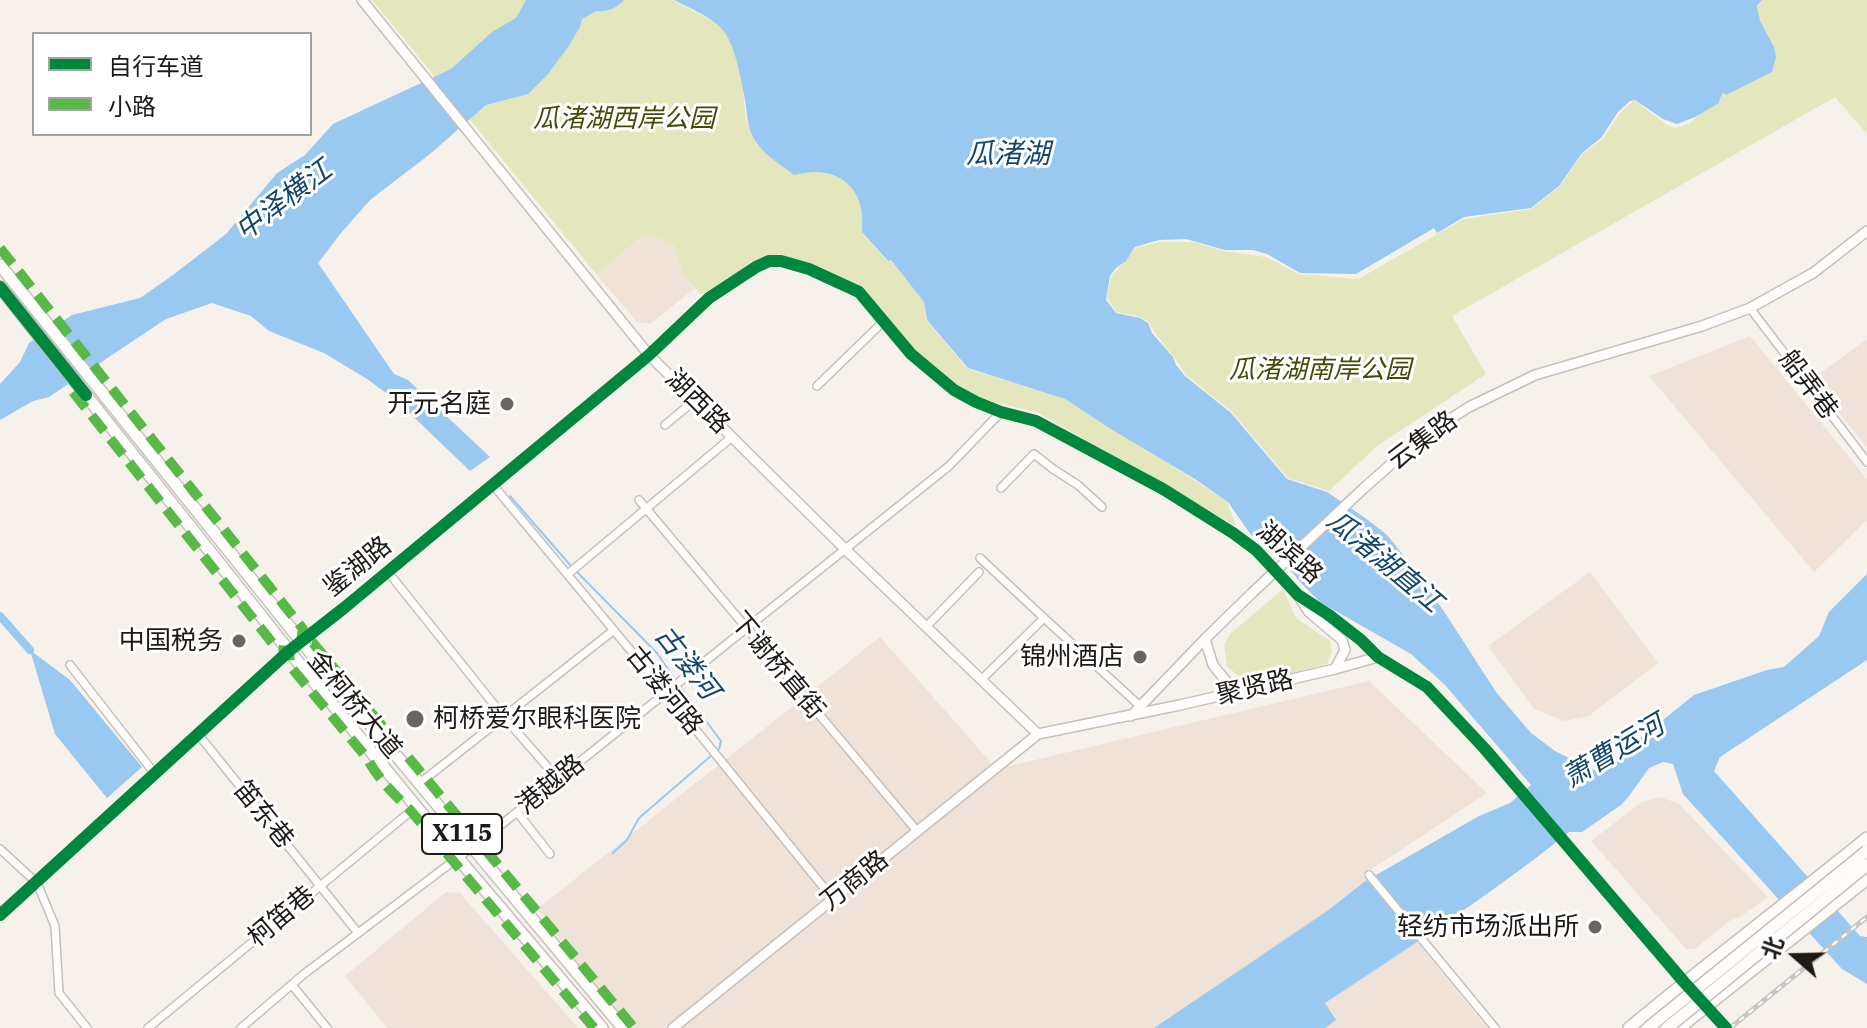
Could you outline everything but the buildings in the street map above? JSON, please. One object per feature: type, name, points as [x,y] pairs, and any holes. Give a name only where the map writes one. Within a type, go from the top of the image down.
[{"type":"main road","name":"金柯桥大道","points":[[0,265],[301,641],[623,1028]]},
{"type":"main road","name":"金柯桥大道","points":[[0,287],[289,651],[602,1028]]},
{"type":"main road","points":[[1629,1028],[1867,838]]},
{"type":"main road","points":[[1648,1028],[1867,851]]},
{"type":"main road","points":[[1667,1028],[1867,865]]},
{"type":"main road","points":[[1679,1028],[1867,879]]},
{"type":"street","name":"湖西路","points":[[362,0],[649,355],[1038,734]]},
{"type":"street","name":"云集路","points":[[1131,716],[1252,593],[1423,436],[1469,407],[1535,375],[1702,326],[1750,308],[1813,273],[1867,231]]},
{"type":"street","name":"湖滨路","points":[[756,267],[769,261],[781,261],[809,269],[859,292],[911,354],[954,390],[1001,412],[1036,421],[1163,489],[1256,550],[1298,595],[1329,615],[1378,657],[1427,687],[1706,1007]]},
{"type":"street","name":"鉴湖路","points":[[0,915],[289,651],[649,355],[709,298],[756,267]]},
{"type":"street","name":"船弄巷","points":[[1750,308],[1867,462]]},
{"type":"street","points":[[817,386],[884,321]]},
{"type":"street","points":[[665,425],[695,400]]},
{"type":"street","name":"港越路","points":[[241,1028],[358,933],[517,812],[949,466],[1001,412]]},
{"type":"street","points":[[572,571],[732,437]]},
{"type":"street","points":[[1001,488],[1034,454],[1078,485],[1102,507]]},
{"type":"street","name":"古溇河路","points":[[493,485],[572,571],[614,630],[833,899]]},
{"type":"street","name":"下谢桥直街","points":[[639,500],[917,831]]},
{"type":"street","points":[[980,558],[1140,706]]},
{"type":"street","points":[[388,572],[558,779]]},
{"type":"street","points":[[926,627],[979,572]]},
{"type":"street","points":[[1298,595],[1309,612],[1342,640],[1345,650],[1335,669]]},
{"type":"street","points":[[981,680],[1044,618]]},
{"type":"street","points":[[420,783],[614,630]]},
{"type":"street","points":[[1205,639],[1213,665],[1235,692]]},
{"type":"street","name":"聚贤路","points":[[1131,716],[1378,657]]},
{"type":"street","points":[[70,665],[155,774]]},
{"type":"street","points":[[1038,734],[1131,716]]},
{"type":"street","name":"笛东巷","points":[[198,734],[358,933]]},
{"type":"street","name":"万商路","points":[[673,1028],[1038,734]]},
{"type":"street","name":"柯笛巷","points":[[148,1028],[416,807]]},
{"type":"street","points":[[517,812],[550,854]]},
{"type":"street","points":[[0,849],[37,883],[55,926],[59,993],[87,1028]]},
{"type":"street","points":[[1369,875],[1495,1028]]},
{"type":"street","points":[[292,985],[327,1028]]},
{"type":"street","points":[[1706,1007],[1726,1028]]},
{"type":"shaded area","points":[[652,235],[674,246],[683,276],[694,289],[650,324],[637,322],[597,275],[639,239]]},
{"type":"shaded area","points":[[1750,336],[1867,479],[1867,520],[1814,572],[1649,376]]},
{"type":"shaded area","points":[[1867,339],[1867,448],[1812,379]]},
{"type":"shaded area","points":[[1590,572],[1658,663],[1589,716],[1564,721],[1534,709],[1488,646]]},
{"type":"shaded area","points":[[880,637],[995,767],[1001,768],[1369,681],[1487,793],[1363,875],[1487,1028],[629,1028],[537,909]]},
{"type":"shaded area","points":[[1659,797],[1678,803],[1768,897],[1729,921],[1695,949],[1686,949],[1591,841],[1642,802]]},
{"type":"shaded area","points":[[446,892],[460,893],[578,1028],[387,1028],[345,976]]},
{"type":"green space","name":"瓜渚湖西岸公园","points":[[372,0],[672,0],[726,28],[741,70],[746,120],[757,145],[793,174],[830,172],[854,186],[864,208],[863,234],[888,262],[891,260],[924,302],[926,320],[968,369],[1076,404],[1227,501],[1236,526],[1037,412],[976,398],[947,381],[914,351],[861,288],[780,254],[766,258],[701,295],[683,276],[674,246],[652,235],[639,239],[597,275]]},
{"type":"green space","name":"瓜渚湖南岸公园","points":[[1762,0],[1867,0],[1867,134],[1835,97],[1452,316],[1486,374],[1377,446],[1329,491],[1288,478],[1232,412],[1186,375],[1149,322],[1116,312],[1107,297],[1111,277],[1136,248],[1159,242],[1194,242],[1224,251],[1266,257],[1299,274],[1358,279],[1464,219],[1531,209],[1559,187],[1582,154],[1603,139],[1619,114],[1634,100],[1675,128],[1689,124],[1720,96],[1769,73],[1756,26],[1757,8]]},
{"type":"green space","points":[[1283,589],[1296,618],[1330,641],[1332,652],[1327,664],[1254,682],[1241,678],[1227,666],[1224,645],[1230,634]]},
{"type":"water","name":"中泽横江","points":[[526,0],[624,0],[618,6],[596,11],[582,19],[568,47],[528,94],[486,105],[430,154],[370,200],[318,263],[394,374],[408,380],[490,457],[470,471],[397,401],[367,379],[324,353],[269,331],[251,316],[212,303],[166,319],[49,397],[33,401],[0,420],[0,384],[20,362],[29,343],[72,315],[140,298],[226,234],[277,173],[305,155],[333,124],[451,69],[492,32],[516,18]]},
{"type":"water","name":"瓜渚湖","points":[[674,0],[1762,0],[1757,6],[1760,21],[1776,57],[1772,72],[1726,95],[1723,93],[1719,103],[1677,124],[1663,119],[1635,100],[1630,101],[1618,112],[1601,138],[1582,153],[1559,186],[1531,208],[1464,217],[1437,233],[1434,228],[1356,274],[1300,273],[1267,254],[1253,250],[1225,250],[1186,239],[1159,240],[1135,247],[1126,261],[1116,268],[1110,276],[1106,300],[1116,313],[1148,323],[1152,333],[1185,376],[1231,413],[1287,479],[1327,492],[1387,535],[1416,571],[1496,692],[1531,733],[1555,751],[1596,771],[1694,695],[1784,667],[1819,636],[1829,612],[1867,574],[1867,660],[1720,757],[1714,771],[1860,936],[1867,937],[1867,984],[1842,969],[1683,794],[1673,764],[1663,762],[1649,768],[1621,805],[1582,832],[1569,832],[1479,899],[1325,1003],[1336,1020],[1325,1028],[1154,1028],[1330,909],[1364,882],[1479,816],[1510,803],[1531,785],[1445,685],[1411,654],[1320,602],[1270,546],[1251,535],[1228,502],[1065,399],[968,368],[927,320],[924,302],[891,260],[888,261],[862,232],[860,202],[846,182],[823,173],[794,175],[756,143],[737,63],[727,36],[712,20]]},
{"type":"water","points":[[30,650],[70,680],[142,767],[107,798],[55,734]]},
{"type":"waterway","name":"古溇河","points":[[510,496],[571,566]]},
{"type":"waterway","name":"古溇河","points":[[576,571],[657,653],[676,681]]},
{"type":"waterway","points":[[0,616],[30,650]]},
{"type":"waterway","name":"古溇河","points":[[613,853],[627,840],[639,818],[719,749],[721,741],[680,686]]},
{"type":"railway","points":[[1730,1028],[1867,917]]},
{"type":"marked path","points":[[0,248],[303,629],[301,641],[313,643],[634,1028]]},
{"type":"marked path","points":[[73,392],[278,650],[289,651],[290,666],[367,758],[381,780],[411,811],[594,1028]]},
{"type":"cycle path","points":[[0,915],[289,651],[649,355],[709,298],[756,267],[769,261],[781,261],[809,269],[859,292],[911,354],[954,390],[1001,412],[1036,421],[1163,489],[1233,533],[1256,550],[1298,595],[1329,615],[1378,657],[1427,687],[1485,749],[1726,1028]]},
{"type":"cycle path","points":[[0,287],[86,395]]},
{"type":"place","name":"开元名庭","points":[[507,404]]},
{"type":"place","name":"中国税务","points":[[239,641]]},
{"type":"place","name":"锦州酒店","points":[[1140,657]]},
{"type":"place","name":"柯桥爱尔眼科医院","points":[[415,719]]},
{"type":"place","name":"轻纺市场派出所","points":[[1595,927]]},
{"type":"water label","name":"瓜渚湖直江","points":[[1384,562]]},
{"type":"water label","name":"萧曹运河","points":[[1614,752]]}]
